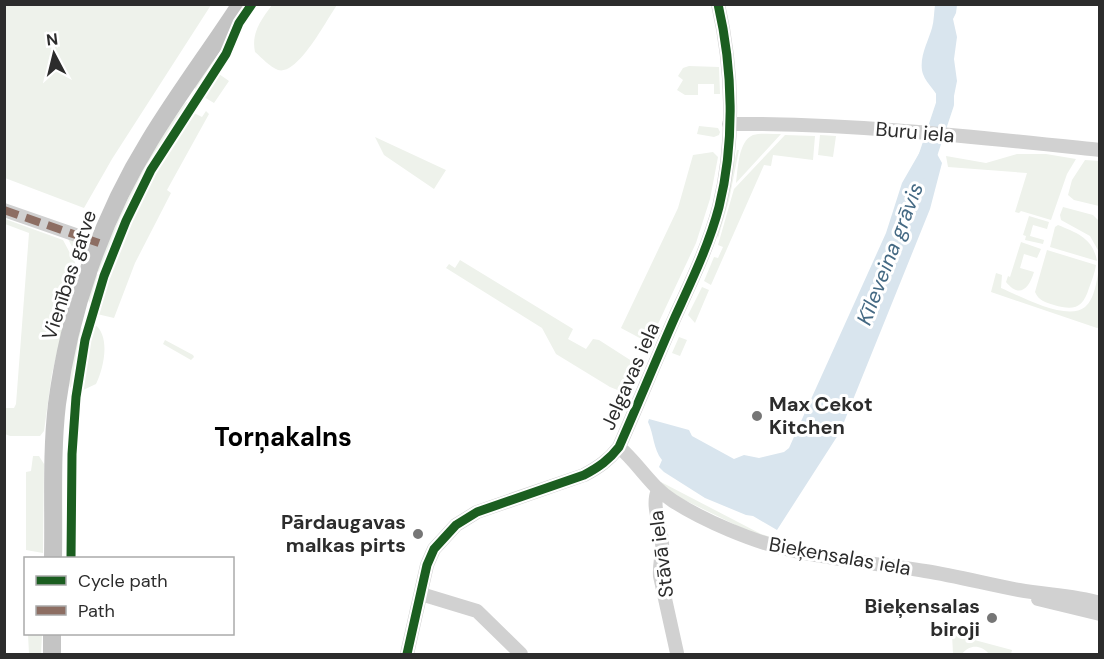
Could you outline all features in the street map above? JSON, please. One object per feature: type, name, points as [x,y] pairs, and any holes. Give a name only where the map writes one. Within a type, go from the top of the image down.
[{"type":"main road","name":"Vienības gatve","points":[[53,557],[57,405],[78,306],[99,243],[128,179],[150,140],[241,4]]},
{"type":"main road","points":[[52,635],[52,654]]},
{"type":"street","name":"Jelgavas iela","points":[[407,654],[427,565],[434,549],[444,537],[463,519],[481,510],[584,475],[605,462],[619,447],[692,280],[719,207],[728,160],[729,124],[726,51],[718,4]]},
{"type":"street","name":"Buru iela","points":[[729,124],[809,125],[917,132],[1100,150]]},
{"type":"street","points":[[4,210],[99,243]]},
{"type":"street","name":"Bieķensalas iela","points":[[619,447],[632,458],[658,490],[674,502],[765,543],[791,550],[943,574],[1020,590],[1076,596],[1100,603]]},
{"type":"street","name":"Stāvā iela","points":[[658,490],[654,501],[663,545],[659,566],[660,576],[677,653]]},
{"type":"street","name":"Bieķensalas iela","points":[[1020,590],[1041,600],[1100,614]]},
{"type":"street","points":[[421,594],[477,611],[521,654]]},
{"type":"shaded area","points":[[4,5],[211,5],[112,159],[84,208],[5,178]]},
{"type":"shaded area","points":[[272,5],[337,5],[303,56],[286,70],[275,69],[255,52],[256,33]]},
{"type":"shaded area","points":[[213,60],[221,60],[198,93],[195,88],[196,83]]},
{"type":"shaded area","points":[[689,66],[719,67],[720,94],[714,94],[714,84],[698,84],[698,95],[685,95],[677,90],[683,80],[678,76],[683,68]]},
{"type":"shaded area","points":[[219,74],[229,81],[214,103],[204,97]]},
{"type":"shaded area","points":[[192,101],[166,142],[131,206],[102,273],[97,271],[115,226],[147,163],[171,123],[185,103]]},
{"type":"shaded area","points":[[195,109],[194,113],[202,117],[206,111],[209,114],[167,190],[171,193],[135,263],[114,318],[97,314],[114,259],[137,207],[164,157]]},
{"type":"shaded area","points":[[699,126],[718,128],[719,135],[714,137],[697,134]]},
{"type":"shaded area","points":[[756,134],[781,134],[736,183],[740,156],[748,138]]},
{"type":"shaded area","points":[[785,135],[815,136],[813,160],[773,155],[771,166],[764,165],[711,285],[704,281],[714,257],[718,258],[723,247],[718,245],[734,189]]},
{"type":"shaded area","points":[[820,135],[836,136],[833,157],[818,155]]},
{"type":"shaded area","points":[[375,137],[446,170],[434,189],[384,155]]},
{"type":"shaded area","points":[[737,150],[739,150],[729,200],[718,238],[717,235]]},
{"type":"shaded area","points":[[713,152],[718,157],[710,199],[696,243],[649,343],[621,328],[678,208],[693,155]]},
{"type":"shaded area","points":[[1017,154],[1046,154],[1076,159],[1067,174],[1051,220],[1021,211],[1015,212],[1027,173],[948,167],[946,156],[986,163]]},
{"type":"shaded area","points":[[1085,160],[1099,161],[1099,206],[1074,200],[1068,195],[1072,180]]},
{"type":"shaded area","points":[[1063,207],[1093,215],[1099,221],[1099,252],[1090,236],[1061,220]]},
{"type":"shaded area","points":[[1029,216],[1049,222],[1047,229],[1033,225],[1030,236],[1044,240],[1043,244],[1025,240],[1026,236],[1023,235]]},
{"type":"shaded area","points":[[5,219],[63,240],[79,270],[52,373],[44,431],[40,436],[5,434],[5,408],[14,408],[16,404],[29,233],[5,224]]},
{"type":"shaded area","points":[[1058,225],[1083,237],[1092,247],[1097,261],[1050,247],[1055,227]]},
{"type":"shaded area","points":[[68,239],[88,245],[83,263],[80,262]]},
{"type":"shaded area","points":[[1021,242],[1041,249],[1037,258],[1024,254],[1020,268],[1034,272],[1027,287],[1020,291],[1006,282],[1008,276],[1010,277]]},
{"type":"shaded area","points":[[1047,250],[1096,265],[1087,295],[1081,304],[1067,308],[1043,301],[1038,297],[1035,292]]},
{"type":"shaded area","points":[[460,260],[573,329],[568,339],[586,349],[593,339],[599,340],[638,365],[635,373],[629,371],[625,381],[630,383],[628,390],[620,391],[610,387],[556,354],[542,328],[446,268],[449,264],[455,268]]},
{"type":"shaded area","points":[[1099,268],[1100,327],[1097,328],[991,292],[996,273],[1002,275],[1001,288],[1056,310],[1077,311],[1085,307],[1091,299]]},
{"type":"shaded area","points":[[96,274],[101,276],[91,309],[88,299]]},
{"type":"shaded area","points":[[702,287],[709,290],[695,323],[688,315]]},
{"type":"shaded area","points":[[87,324],[75,390],[70,387],[69,381],[78,331]]},
{"type":"shaded area","points":[[94,324],[103,336],[103,361],[96,384],[81,391]]},
{"type":"shaded area","points":[[679,337],[687,340],[680,356],[672,353]]},
{"type":"shaded area","points":[[165,340],[194,357],[191,360],[163,344]]},
{"type":"shaded area","points":[[33,456],[39,456],[44,464],[43,553],[26,550],[26,472],[31,471]]},
{"type":"shaded area","points":[[661,482],[761,534],[792,544],[750,532],[668,492],[660,484]]},
{"type":"shaded area","points":[[952,634],[1012,650],[1011,654],[989,654],[983,649],[972,647],[962,654],[953,654]]},
{"type":"shaded area","points":[[28,635],[42,635],[41,654],[29,654]]},
{"type":"water","points":[[935,5],[957,5],[953,19],[957,37],[954,59],[957,81],[952,106],[940,102],[923,74],[922,62],[933,25]]},
{"type":"water","points":[[925,148],[937,151],[942,163],[930,209],[840,432],[777,530],[753,516],[705,498],[664,472],[659,467],[662,460],[655,446],[649,419],[689,430],[692,436],[734,459],[744,455],[759,458],[784,452],[789,448],[886,233],[902,183],[921,150]]},
{"type":"waterway","name":"Kīleveina grāvis","points":[[923,170],[945,104],[945,81]]},
{"type":"marked path","points":[[4,210],[99,243]]},
{"type":"cycle path","points":[[71,557],[72,454],[76,397],[85,340],[104,276],[126,221],[151,170],[226,54],[239,23],[252,4]]},
{"type":"cycle path","points":[[407,654],[427,565],[434,549],[456,525],[477,512],[584,475],[603,463],[619,447],[699,263],[719,207],[728,157],[730,106],[727,54],[718,4]]},
{"type":"place","name":"Max Cekot Kitchen","points":[[757,416]]},
{"type":"place","name":"Pārdaugavas malkas pirts","points":[[418,534]]},
{"type":"place","name":"Bieķensalas biroji","points":[[992,618]]},
{"type":"district","name":"Torņakalns","points":[[283,437]]}]
